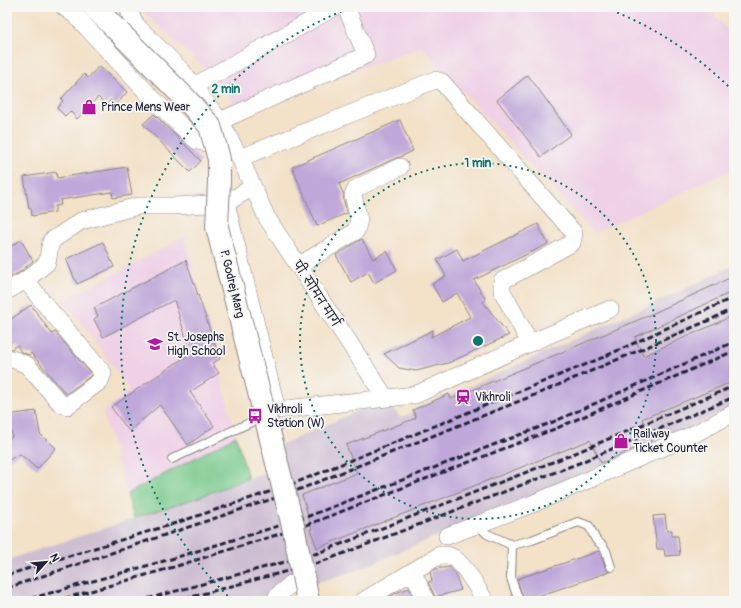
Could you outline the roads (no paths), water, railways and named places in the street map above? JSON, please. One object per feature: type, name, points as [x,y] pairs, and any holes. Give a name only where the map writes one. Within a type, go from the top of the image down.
[{"type":"street","points":[[64,7],[76,16],[153,99],[197,141],[220,146],[240,158]]},
{"type":"street","name":"P. Godrej Marg","points":[[94,7],[186,99],[210,126],[219,160],[217,227],[293,526],[308,601]]},
{"type":"street","points":[[128,7],[137,26],[182,71],[220,121],[240,158]]},
{"type":"street","points":[[194,86],[335,7]]},
{"type":"street","points":[[220,121],[366,56],[346,7]]},
{"type":"street","points":[[240,158],[435,80],[442,82],[574,233],[572,243],[502,281],[502,291],[530,343]]},
{"type":"street","name":"पी. सोमन मार्ग","points":[[240,158],[267,218],[385,397]]},
{"type":"street","points":[[298,266],[356,231],[360,220],[353,195],[357,188],[400,166]]},
{"type":"street","points":[[7,291],[26,280],[47,262],[51,241],[81,221],[138,206],[174,206],[226,203],[253,187]]},
{"type":"street","points":[[226,203],[277,410],[415,394],[610,309]]},
{"type":"street","points":[[7,358],[27,365],[61,404],[67,406],[100,381],[103,373],[26,280]]},
{"type":"street","points":[[447,536],[537,502],[692,435],[734,413]]},
{"type":"street","points":[[363,601],[440,555],[447,555],[452,556],[466,571],[483,601]]},
{"type":"street","points":[[413,572],[426,601]]},
{"type":"street","points":[[278,601],[277,596],[291,584]]},
{"type":"lane","points":[[172,459],[277,410]]},
{"type":"lane","points":[[478,525],[487,534],[512,544],[532,540],[578,522],[589,526],[596,540],[606,551],[611,567]]},
{"type":"lane","points":[[512,544],[511,578],[519,601]]},
{"type":"railway","points":[[7,575],[176,523],[290,485],[599,359],[734,297]]},
{"type":"railway","points":[[7,588],[293,492],[542,392],[712,319],[734,308]]},
{"type":"railway","points":[[22,601],[171,559],[301,519],[553,422],[734,342]]},
{"type":"railway","points":[[56,601],[177,566],[299,528],[557,428],[734,351]]},
{"type":"railway","points":[[139,601],[318,553],[568,456],[734,386]]},
{"type":"railway","points":[[176,601],[321,562],[579,463],[734,397]]},
{"type":"place","name":"Prince Mens Wear","points":[[89,107]]},
{"type":"place","name":"St. Josephs High School","points":[[155,344]]},
{"type":"place","name":"Vikhroli","points":[[463,397]]},
{"type":"place","name":"Vikhroli Station (W)","points":[[255,416]]},
{"type":"place","name":"Railway Ticket Counter","points":[[621,441]]}]
